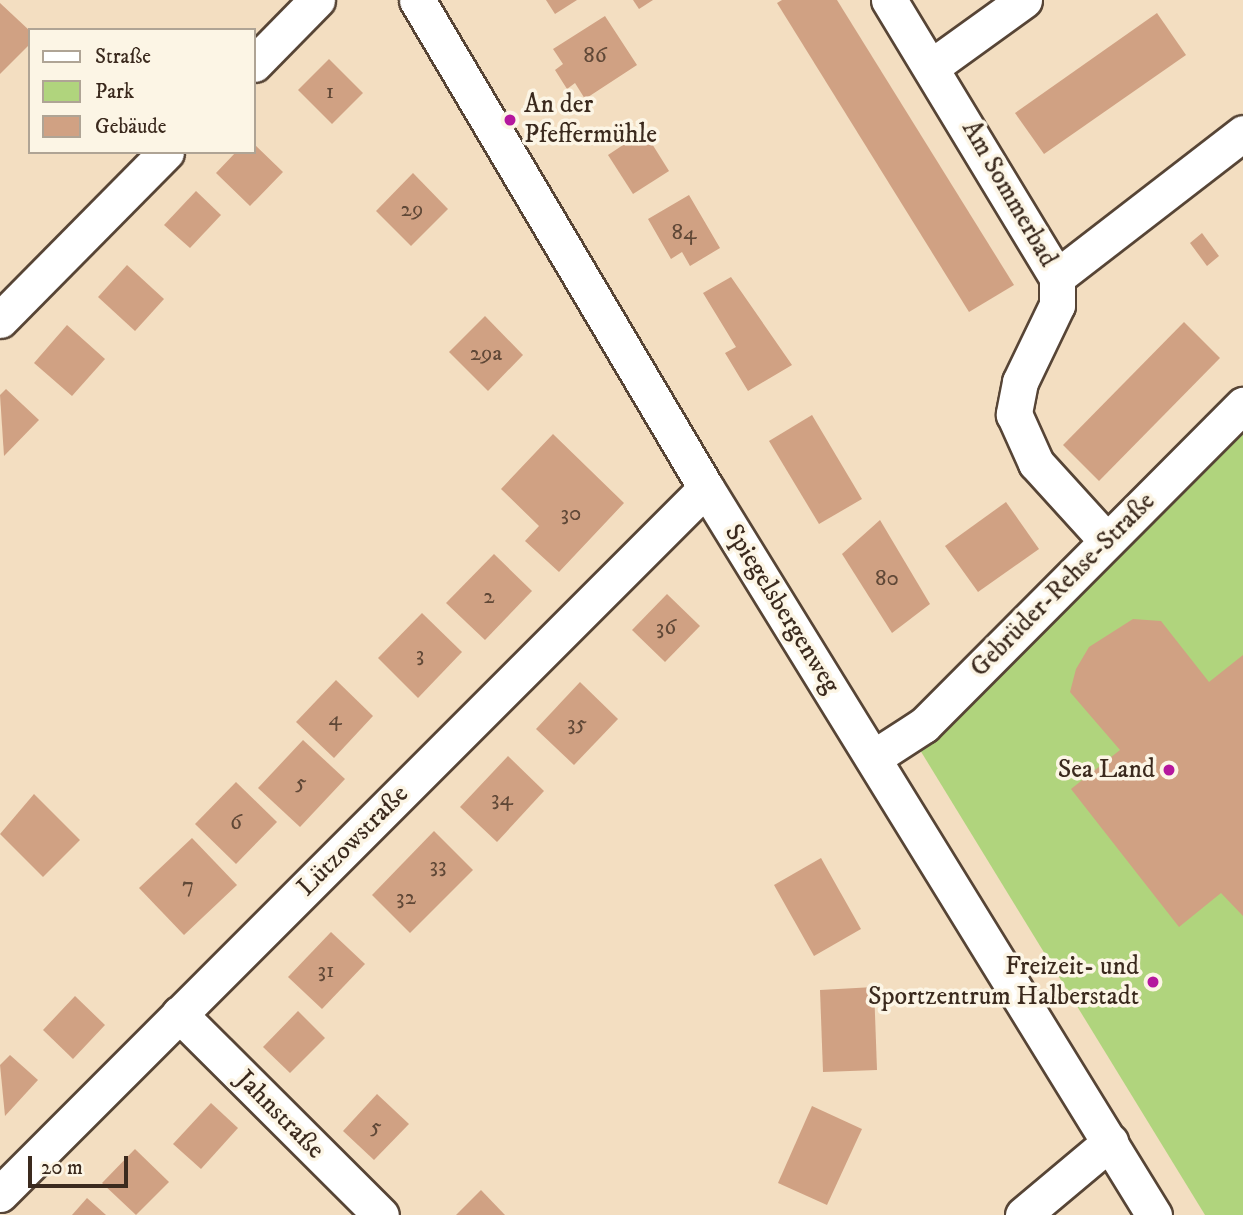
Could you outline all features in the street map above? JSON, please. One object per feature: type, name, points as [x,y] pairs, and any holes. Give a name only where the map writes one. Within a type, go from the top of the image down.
[{"type":"street","points":[[256,62],[317,0]]},
{"type":"street","name":"Spiegelsbergenweg","points":[[417,0],[706,488],[876,756],[1154,1215]]},
{"type":"street","name":"Am Sommerbad","points":[[890,0],[934,65],[1063,274]]},
{"type":"street","points":[[934,65],[1024,0]]},
{"type":"street","name":"Am Sommerbad","points":[[1106,540],[1036,463],[1014,415],[1020,382],[1057,305],[1063,274],[1243,133]]},
{"type":"street","points":[[0,320],[164,154]]},
{"type":"street","name":"Gebrüder-Rehse-Straße","points":[[876,756],[924,724],[1243,405]]},
{"type":"street","name":"Lützowstraße","points":[[0,1194],[706,488]]},
{"type":"street","name":"Jahnstraße","points":[[179,1014],[380,1215]]},
{"type":"street","points":[[1023,1215],[1110,1143]]},
{"type":"green space","name":"Freizeit- und Sportzentrum Halberstadt","points":[[1243,426],[1243,1215],[1205,1215],[920,750]]},
{"type":"building","points":[[546,0],[577,0],[555,14]]},
{"type":"building","points":[[633,0],[653,0],[639,9]]},
{"type":"building","points":[[782,0],[837,0],[1014,285],[969,312],[777,3]]},
{"type":"building","points":[[0,3],[28,29],[28,46],[0,74]]},
{"type":"building","points":[[1157,13],[1186,55],[1044,154],[1015,113]]},
{"type":"building","points":[[605,16],[637,65],[585,99],[575,83],[567,89],[555,70],[563,64],[553,49]]},
{"type":"building","points":[[329,59],[363,93],[332,124],[298,90]]},
{"type":"building","points":[[644,131],[669,171],[633,194],[608,155]]},
{"type":"building","points":[[256,146],[283,172],[250,206],[216,173],[234,154],[256,154]]},
{"type":"building","points":[[413,173],[448,209],[411,246],[376,211]]},
{"type":"building","points":[[196,191],[221,215],[190,248],[164,225]]},
{"type":"building","points":[[689,195],[720,248],[690,266],[682,252],[671,259],[648,219]]},
{"type":"building","points":[[1202,233],[1219,256],[1207,266],[1190,243]]},
{"type":"building","points":[[127,265],[164,299],[135,331],[98,297]]},
{"type":"building","points":[[731,277],[792,365],[748,391],[725,353],[736,347],[703,293]]},
{"type":"building","points":[[485,316],[523,355],[488,391],[449,352]]},
{"type":"building","points":[[1184,322],[1220,358],[1099,481],[1063,445]]},
{"type":"building","points":[[67,325],[105,359],[72,396],[34,363]]},
{"type":"building","points":[[6,389],[39,420],[4,456],[0,395]]},
{"type":"building","points":[[812,415],[862,499],[819,524],[769,441]]},
{"type":"building","points":[[553,434],[624,503],[559,572],[525,541],[539,526],[501,489]]},
{"type":"building","points":[[1006,502],[1039,549],[978,592],[945,546]]},
{"type":"building","points":[[880,520],[930,604],[892,633],[842,554]]},
{"type":"building","points":[[494,554],[532,591],[485,640],[446,603]]},
{"type":"building","points":[[667,594],[700,626],[665,662],[632,630]]},
{"type":"building","points":[[422,613],[462,652],[418,698],[378,658]]},
{"type":"building","name":"Sea Land","points":[[1133,619],[1161,621],[1209,682],[1243,655],[1243,916],[1221,893],[1179,927],[1071,789],[1120,750],[1070,692],[1076,669],[1089,647]]},
{"type":"building","points":[[336,680],[373,716],[334,758],[296,722]]},
{"type":"building","points":[[580,682],[618,719],[574,765],[536,729]]},
{"type":"building","points":[[303,740],[345,779],[300,827],[258,788]]},
{"type":"building","points":[[508,756],[544,791],[497,842],[460,807]]},
{"type":"building","points":[[236,782],[277,822],[236,864],[195,824]]},
{"type":"building","points":[[34,794],[80,840],[43,877],[0,834]]},
{"type":"building","points":[[434,831],[473,870],[410,933],[372,895]]},
{"type":"building","points":[[192,838],[237,885],[184,935],[139,888]]},
{"type":"building","points":[[821,858],[861,929],[814,956],[774,885]]},
{"type":"building","points":[[331,932],[365,964],[322,1009],[288,977]]},
{"type":"building","points":[[874,987],[877,1070],[823,1072],[820,990]]},
{"type":"building","points":[[75,996],[105,1025],[73,1059],[43,1030]]},
{"type":"building","points":[[298,1011],[325,1038],[290,1073],[263,1047]]},
{"type":"building","points":[[10,1055],[38,1080],[5,1116],[0,1065]]},
{"type":"building","points":[[377,1094],[409,1124],[374,1160],[343,1131]]},
{"type":"building","points":[[211,1103],[238,1128],[201,1169],[173,1144]]},
{"type":"building","points":[[812,1106],[862,1129],[827,1205],[778,1183]]},
{"type":"building","points":[[135,1149],[169,1182],[136,1215],[102,1183]]},
{"type":"building","points":[[481,1190],[505,1215],[456,1215]]},
{"type":"building","points":[[87,1198],[106,1215],[72,1215]]},
{"type":"place","name":"An der Pfeffermühle","points":[[510,120]]},
{"type":"place","name":"Sea Land","points":[[1169,770]]},
{"type":"place","name":"Freizeit- und Sportzentrum Halberstadt","points":[[1153,982]]}]
